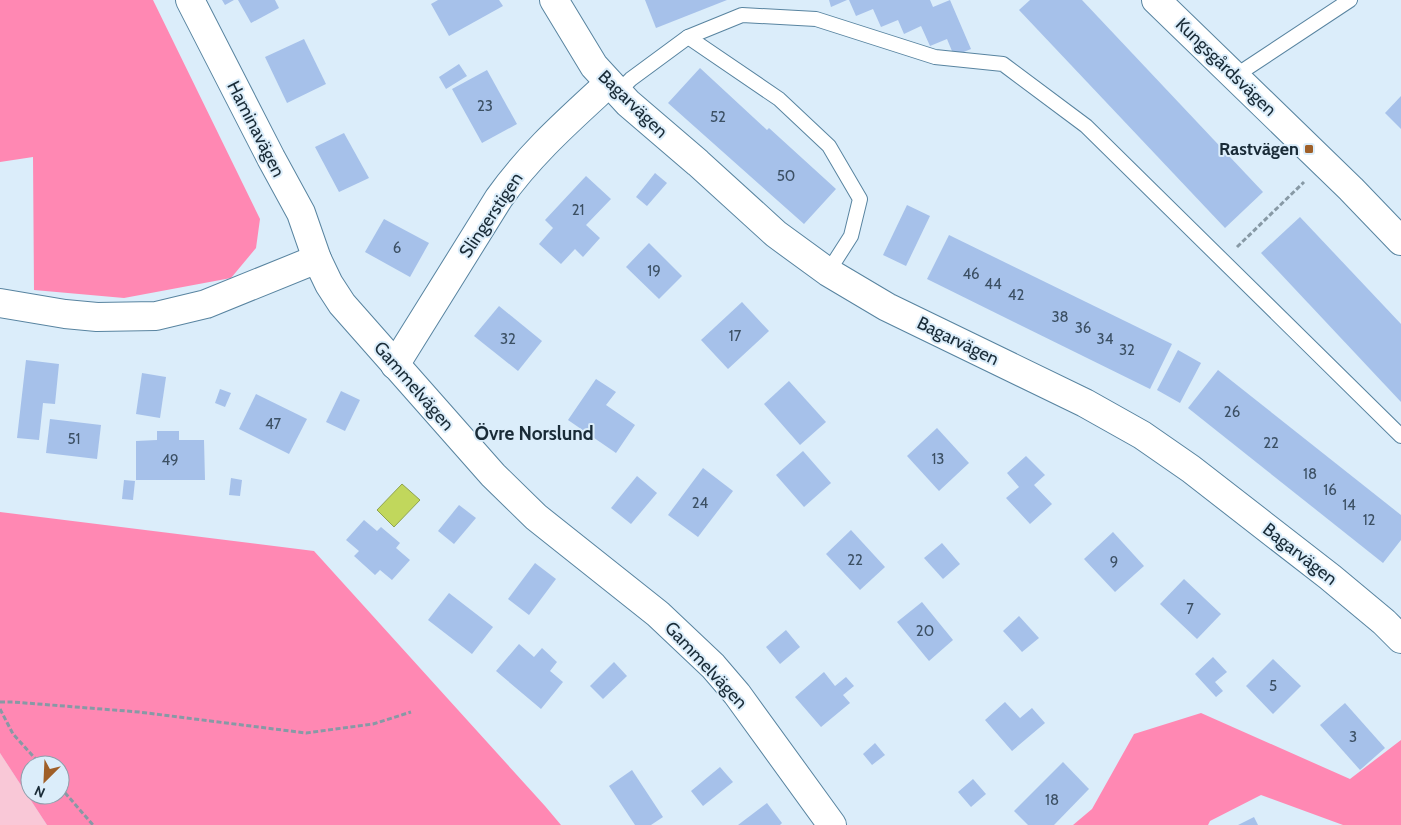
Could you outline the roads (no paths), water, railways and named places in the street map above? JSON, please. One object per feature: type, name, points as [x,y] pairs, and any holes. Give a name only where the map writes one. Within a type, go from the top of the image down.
[{"type":"street","name":"Haminavägen","points":[[190,0],[301,213],[317,259]]},
{"type":"street","name":"Bagarvägen","points":[[554,0],[594,66],[614,88],[776,234],[828,272],[887,307],[1076,399],[1142,435],[1198,475],[1330,577],[1395,622]]},
{"type":"street","name":"Kungsgårdsvägen","points":[[1156,0],[1351,189],[1401,241]]},
{"type":"street","name":"Slingerstigen","points":[[395,365],[512,180],[542,145],[614,88]]},
{"type":"street","points":[[0,302],[65,314],[97,317],[156,316],[206,304],[317,259]]},
{"type":"street","name":"Gammelvägen","points":[[317,259],[329,284],[342,304],[493,475],[536,517],[658,614],[712,666],[737,694],[832,825]]},
{"type":"lane","points":[[1235,76],[1350,0]]},
{"type":"lane","points":[[614,88],[631,79],[688,37],[742,15],[816,19],[935,57],[1003,64],[1086,126],[1401,436]]},
{"type":"lane","points":[[688,37],[779,99],[828,146],[860,199],[851,236],[828,272]]},
{"type":"place","name":"Rastvägen","points":[[1309,149]]},
{"type":"district","name":"Övre Norslund","points":[[534,433]]}]
